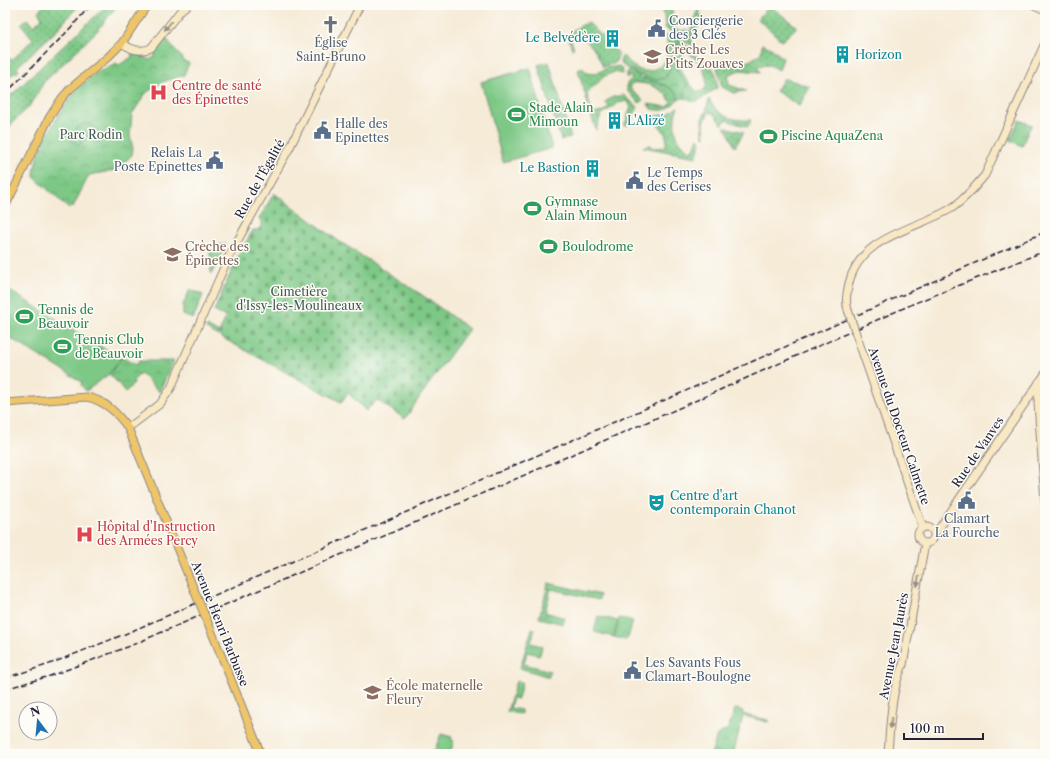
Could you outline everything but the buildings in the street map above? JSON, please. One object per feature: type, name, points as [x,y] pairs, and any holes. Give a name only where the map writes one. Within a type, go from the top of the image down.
[{"type":"main road","points":[[5,208],[56,106],[70,89],[108,58],[122,43],[147,5]]},
{"type":"main road","points":[[122,43],[130,49],[144,50],[151,48],[181,10],[187,5]]},
{"type":"main road","name":"Rue de l'Égalité","points":[[128,428],[160,404],[170,388],[229,256],[289,149],[360,5]]},
{"type":"main road","points":[[1034,5],[1045,10]]},
{"type":"main road","points":[[901,232],[934,218],[953,207],[970,193],[985,175],[1045,43]]},
{"type":"main road","points":[[901,232],[958,199],[977,180],[993,158]]},
{"type":"main road","name":"Avenue du Docteur Calmette","points":[[901,232],[878,243],[866,253],[851,275],[846,294],[846,302],[923,528]]},
{"type":"main road","name":"Rue de Vanves","points":[[934,532],[938,530],[1045,374]]},
{"type":"main road","points":[[1039,382],[1038,403],[1045,502]]},
{"type":"main road","name":"Avenue Henri Barbusse","points":[[5,403],[87,397],[104,402],[120,417],[128,428],[261,754]]},
{"type":"main road","points":[[923,528],[930,528],[934,532],[932,540],[928,543],[919,540],[918,537],[920,530],[923,528]]},
{"type":"main road","name":"Avenue Jean Jaurès","points":[[888,754],[894,698],[898,678],[903,665],[925,543]]},
{"type":"green space","points":[[44,5],[79,5],[54,33],[17,67],[19,71],[9,76],[5,73],[5,56],[12,60],[33,39],[21,24],[27,19],[33,26],[42,18],[38,11]]},
{"type":"green space","points":[[107,5],[114,5],[116,7],[98,30],[44,82],[29,107],[12,123],[5,134],[5,101]]},
{"type":"green space","points":[[662,5],[672,5],[675,27],[679,31],[688,30],[687,35],[680,37],[666,29]]},
{"type":"green space","points":[[700,5],[704,5],[699,13],[703,18],[691,38],[693,46],[682,40],[688,38]]},
{"type":"green space","points":[[769,5],[797,27],[782,41],[758,19]]},
{"type":"green space","points":[[588,22],[619,54],[615,63],[603,67],[592,48],[585,40],[576,34],[571,36],[574,48],[572,49],[568,36],[573,30]]},
{"type":"green space","points":[[666,34],[680,39],[671,57],[669,72],[665,78],[656,80],[639,75],[620,63],[623,56],[630,64],[642,71],[652,70],[659,67],[662,65],[668,54]]},
{"type":"green space","name":"Parc Rodin","points":[[166,38],[185,62],[189,63],[184,75],[162,82],[146,93],[132,114],[130,135],[133,149],[132,155],[116,170],[89,175],[73,207],[68,208],[34,177],[38,156],[57,118],[78,89],[99,71],[116,63],[119,65],[132,57],[131,54],[143,55],[149,60],[155,57],[154,51]]},
{"type":"green space","points":[[680,41],[688,47],[681,58],[681,68],[688,82],[698,92],[703,91],[707,85],[705,74],[697,60],[689,53],[706,61],[714,70],[716,75],[717,88],[698,101],[690,101],[686,98],[684,90],[688,86],[677,71],[675,63],[673,63],[673,57]]},
{"type":"green space","points":[[762,44],[771,48],[783,58],[779,70],[770,65],[757,66],[760,72],[740,70],[728,75],[729,85],[746,91],[734,93],[722,87],[716,63],[734,65],[751,60],[761,53]]},
{"type":"green space","points":[[549,62],[571,137],[561,140],[538,65]]},
{"type":"green space","points":[[674,62],[677,71],[688,86],[685,90],[686,98],[678,99],[677,93],[667,86],[643,79],[644,77],[669,72],[670,63]]},
{"type":"green space","points":[[619,66],[622,69],[622,74],[614,72],[605,76],[589,91],[587,95],[591,108],[589,108],[578,70],[582,67],[587,73],[595,74],[607,68]]},
{"type":"green space","name":"Stade Alain Mimoun","points":[[530,68],[552,148],[503,162],[481,82]]},
{"type":"green space","points":[[632,71],[643,79],[667,86],[677,93],[678,99],[672,106],[666,109],[651,109],[648,104],[667,107],[671,104],[669,99],[661,90],[651,85],[633,83],[630,86],[632,91],[643,100],[639,103],[627,91],[627,83],[632,79],[630,76],[627,78],[627,72]]},
{"type":"green space","points":[[784,78],[810,87],[799,106],[776,91]]},
{"type":"green space","points":[[623,95],[638,107],[629,124],[624,126],[631,107],[627,101],[618,103],[601,115],[596,130],[591,115],[604,111],[609,107],[605,102],[613,97]]},
{"type":"green space","points":[[709,99],[716,110],[726,116],[738,120],[751,120],[748,127],[726,120],[722,125],[714,114],[709,112],[704,123],[705,137],[703,136],[702,119]]},
{"type":"green space","points":[[678,107],[675,126],[678,138],[690,151],[694,149],[698,138],[701,143],[696,157],[643,147],[650,145],[653,148],[665,147],[666,138],[663,130],[650,117],[668,114]]},
{"type":"green space","points":[[1019,120],[1032,125],[1022,146],[1010,140]]},
{"type":"green space","points":[[84,123],[91,125],[100,131],[102,137],[101,141],[95,142],[89,136],[85,136],[79,146],[70,139],[77,128]]},
{"type":"green space","points":[[724,127],[744,132],[735,147],[729,134]]},
{"type":"green space","name":"Cimetière d'Issy-les-Moulineaux","points":[[274,193],[336,239],[425,297],[469,329],[405,419],[377,400],[366,411],[348,393],[341,402],[206,329],[207,326],[219,333],[226,317],[214,311],[238,256],[253,230],[258,230],[262,224],[259,219]]},
{"type":"green space","points":[[226,244],[211,273],[210,252],[212,248]]},
{"type":"green space","name":"Tennis Club de Beauvoir","points":[[5,288],[121,359],[109,374],[86,391],[81,385],[82,382],[5,335]]},
{"type":"green space","points":[[190,289],[203,295],[193,319],[183,315],[183,305]]},
{"type":"green space","points":[[121,357],[136,365],[139,361],[174,361],[159,392],[141,373],[133,381],[134,384],[125,392],[109,374]]},
{"type":"green space","points":[[548,583],[600,595],[599,600],[547,588]]},
{"type":"green space","points":[[547,588],[551,589],[545,612],[565,618],[563,624],[539,618]]},
{"type":"green space","points":[[598,616],[618,621],[614,637],[594,632]]},
{"type":"green space","points":[[619,618],[633,621],[628,638],[625,640],[614,637]]},
{"type":"green space","points":[[532,628],[535,629],[531,643],[542,646],[540,655],[527,652],[524,664],[550,671],[549,677],[520,668]]},
{"type":"green space","points":[[516,681],[522,682],[518,699],[513,698],[510,708],[521,710],[521,714],[507,712]]},
{"type":"green space","points":[[735,709],[743,711],[742,714],[768,720],[768,722],[743,716],[734,751],[731,750],[730,754],[711,754],[717,735],[728,729]]},
{"type":"green space","points":[[441,734],[452,737],[451,740],[454,741],[450,754],[433,754]]},
{"type":"railway","points":[[5,94],[64,35],[91,5]]},
{"type":"railway","points":[[5,678],[47,665],[125,634],[672,397],[1045,232]]},
{"type":"railway","points":[[5,689],[50,676],[130,646],[677,409],[915,303],[1045,251]]},
{"type":"place","name":"Église Saint-Bruno","points":[[331,24]]},
{"type":"place","name":"Conciergerie des 3 Clés","points":[[656,28]]},
{"type":"place","name":"Le Belvédère","points":[[613,38]]},
{"type":"place","name":"Horizon","points":[[842,55]]},
{"type":"place","name":"Crèche Les P’tits Zouaves","points":[[652,57]]},
{"type":"place","name":"Centre de santé des Épinettes","points":[[159,93]]},
{"type":"place","name":"Stade Alain Mimoun","points":[[516,115]]},
{"type":"place","name":"L'Alizé","points":[[614,121]]},
{"type":"place","name":"Halle des Epinettes","points":[[322,131]]},
{"type":"place","name":"Piscine AquaZena","points":[[768,136]]},
{"type":"place","name":"Relais La Poste Epinettes","points":[[215,160]]},
{"type":"place","name":"Le Bastion","points":[[593,168]]},
{"type":"place","name":"Le Temps des Cerises","points":[[634,180]]},
{"type":"place","name":"Gymnase Alain Mimoun","points":[[532,209]]},
{"type":"place","name":"Boulodrome","points":[[549,247]]},
{"type":"place","name":"Crèche des Épinettes","points":[[172,254]]},
{"type":"place","name":"Tennis de Beauvoir","points":[[25,317]]},
{"type":"place","name":"Tennis Club de Beauvoir","points":[[62,347]]},
{"type":"place","name":"Clamart La Fourche","points":[[967,500]]},
{"type":"place","name":"Centre d'art contemporain Chanot","points":[[657,503]]},
{"type":"place","name":"Hôpital d'Instruction des Armées Percy","points":[[84,534]]},
{"type":"place","name":"Les Savants Fous Clamart-Boulogne","points":[[632,670]]},
{"type":"place","name":"École maternelle Fleury","points":[[373,693]]}]
